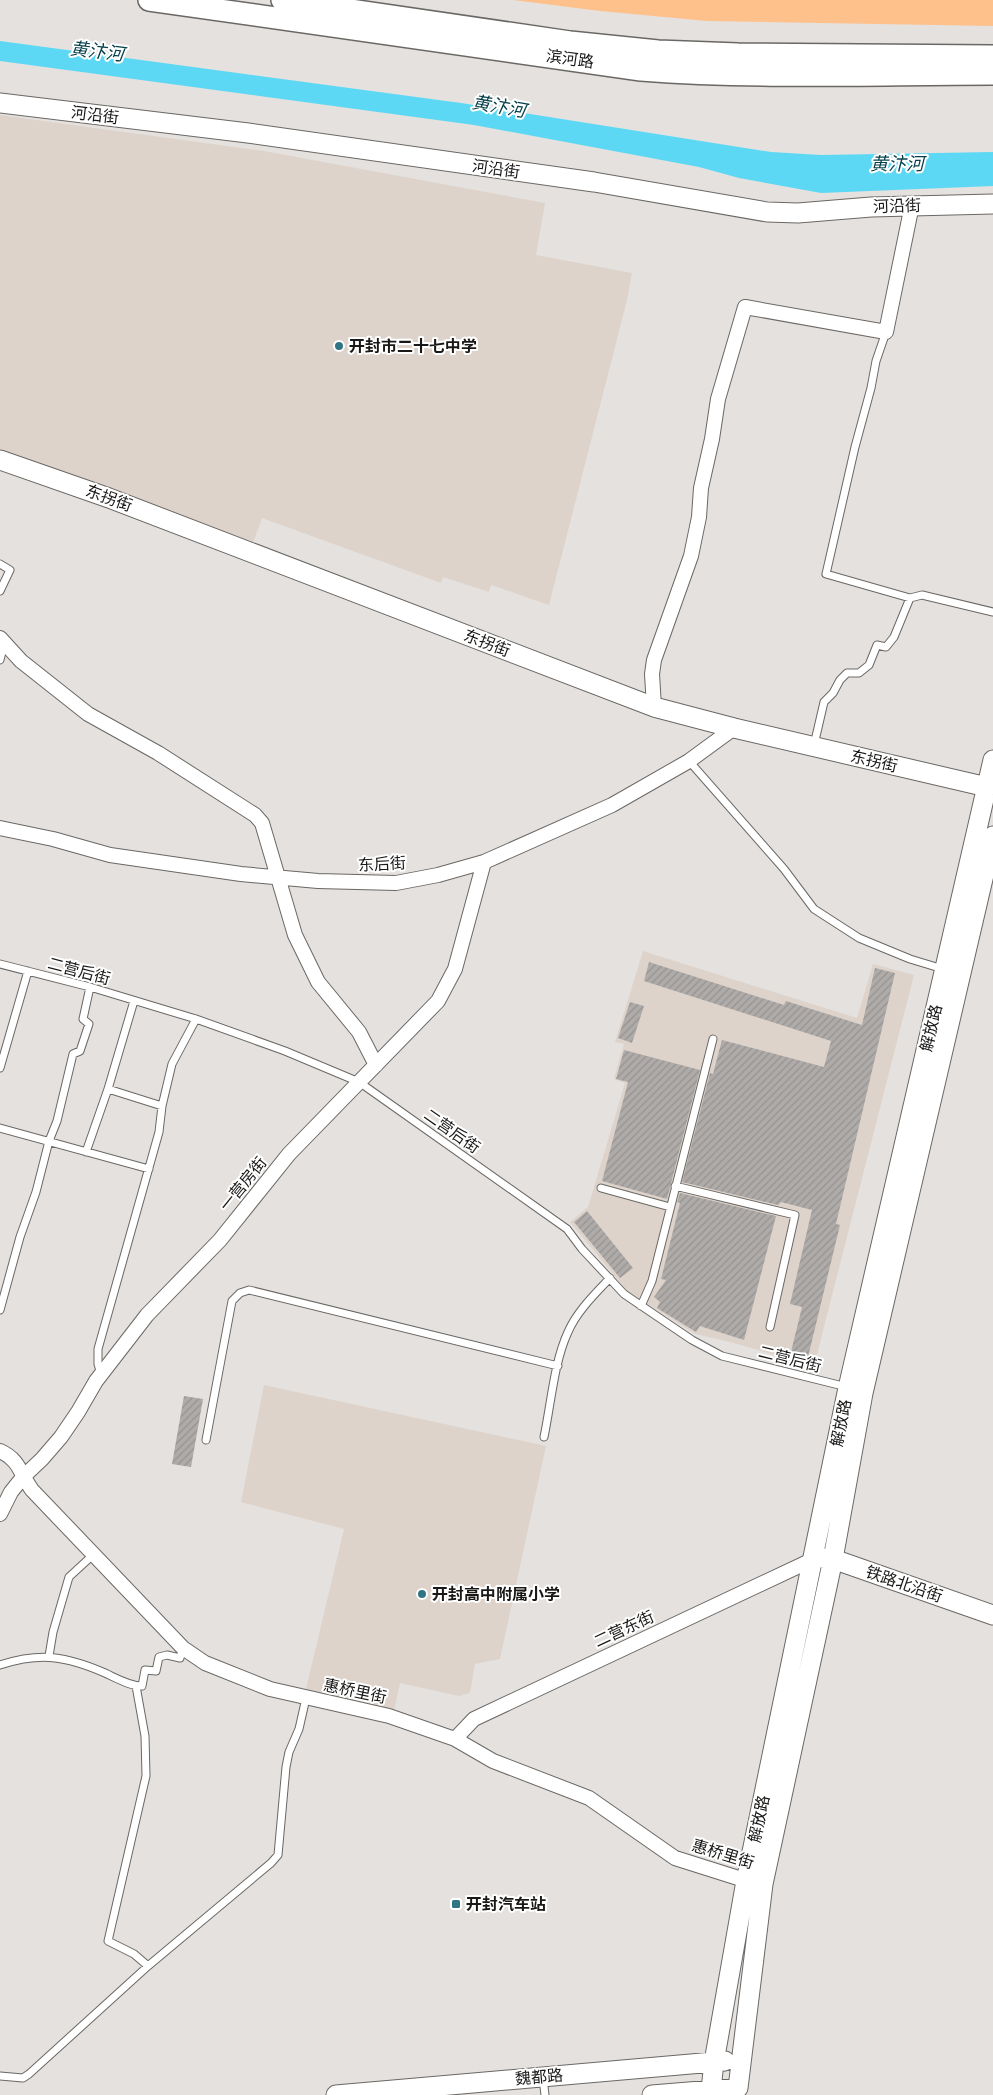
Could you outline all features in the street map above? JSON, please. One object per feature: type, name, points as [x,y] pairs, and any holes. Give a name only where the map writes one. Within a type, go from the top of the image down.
[{"type":"main road","name":"滨河路","points":[[149,0],[642,70],[691,74],[993,74]]},
{"type":"main road","name":"滨河路","points":[[282,0],[570,42],[658,51],[730,54],[993,56]]},
{"type":"main road","name":"河沿街","points":[[0,103],[248,133],[594,182],[768,212],[798,214],[871,207],[993,204]]},
{"type":"main road","name":"东拐街","points":[[0,460],[118,501],[654,707],[734,728],[990,788]]},
{"type":"main road","name":"解放路","points":[[993,760],[990,788],[945,969],[848,1388],[814,1559],[754,1883],[742,2059],[738,2088],[711,2090],[714,2062],[754,1883],[833,1559],[863,1393],[993,836]]},
{"type":"main road","name":"铁路北沿街","points":[[814,1559],[833,1559],[993,1615]]},
{"type":"main road","name":"魏都路","points":[[336,2095],[465,2086],[544,2086],[742,2059]]},
{"type":"main road","points":[[652,2095],[711,2090]]},
{"type":"street","points":[[654,707],[652,674],[654,660],[691,556],[700,517],[701,488],[712,440],[718,399],[745,307],[886,332],[912,205]]},
{"type":"street","points":[[2,641],[21,661],[88,714],[158,753],[255,815],[262,823],[295,935],[318,982],[359,1032],[376,1065]]},
{"type":"street","name":"东后街","points":[[0,828],[53,839],[110,855],[241,874],[318,881],[396,883],[438,875],[484,862],[612,805],[689,762],[734,728]]},
{"type":"street","name":"一营房街","points":[[0,1514],[11,1492],[61,1437],[101,1374],[147,1315],[220,1240],[289,1154],[438,1001],[455,969],[484,862]]},
{"type":"street","name":"惠桥里街","points":[[0,1450],[17,1462],[23,1477],[32,1490],[183,1648],[205,1663],[232,1676],[270,1690],[389,1716],[455,1739],[493,1761],[590,1798],[676,1858],[754,1883]]},
{"type":"street","name":"二营东街","points":[[455,1739],[474,1719],[814,1559]]},
{"type":"lane","points":[[886,332],[876,361],[871,388],[854,446],[826,574],[910,598],[922,595],[993,612]]},
{"type":"lane","points":[[0,564],[10,570],[0,591]]},
{"type":"lane","points":[[813,746],[824,702],[847,673],[859,673],[869,665],[877,646],[886,647],[894,636],[910,598]]},
{"type":"lane","points":[[0,660],[2,641]]},
{"type":"lane","points":[[689,762],[784,869],[814,909],[859,938],[910,959],[945,969]]},
{"type":"lane","name":"二营后街","points":[[0,964],[90,987],[196,1019],[285,1051],[359,1082],[567,1229],[582,1249],[624,1294],[692,1340],[722,1356],[848,1388]]},
{"type":"lane","points":[[0,1068],[28,971]]},
{"type":"lane","points":[[0,1310],[20,1237],[36,1192],[48,1141],[57,1121],[73,1054],[80,1051],[89,1024],[83,1020],[90,987]]},
{"type":"lane","points":[[86,1152],[108,1089],[134,1000]]},
{"type":"lane","points":[[101,1374],[98,1364],[98,1349],[159,1132],[162,1106],[172,1064],[196,1019]]},
{"type":"lane","points":[[641,1306],[652,1281],[713,1039]]},
{"type":"lane","points":[[108,1089],[162,1106]]},
{"type":"lane","points":[[0,1128],[149,1169]]},
{"type":"lane","points":[[676,1186],[795,1215],[770,1327]]},
{"type":"lane","points":[[601,1188],[670,1207]]},
{"type":"lane","points":[[544,1437],[558,1366],[567,1333],[575,1319],[610,1278]]},
{"type":"lane","points":[[206,1440],[232,1301],[240,1293],[249,1290],[558,1366]]},
{"type":"lane","points":[[49,1656],[53,1632],[69,1577],[94,1554]]},
{"type":"lane","points":[[0,1665],[19,1659],[49,1656],[84,1664],[136,1686],[142,1686],[145,1670],[156,1671],[159,1657],[167,1655],[180,1658],[183,1648]]},
{"type":"lane","points":[[136,1686],[145,1736],[146,1776],[108,1941],[134,1954],[148,1966]]},
{"type":"lane","points":[[0,2076],[23,2078],[29,2074],[148,1966],[271,1864],[278,1855],[289,1752],[299,1729],[306,1698]]},
{"type":"shaded area","points":[[513,0],[993,0],[993,26],[707,21],[600,11]]},
{"type":"shaded area","name":"开封市二十七中学","points":[[0,115],[264,151],[545,203],[536,255],[632,273],[627,300],[549,605],[491,585],[489,592],[443,577],[441,583],[262,518],[253,543],[0,453]]},
{"type":"shaded area","points":[[643,951],[857,1018],[873,964],[914,975],[814,1366],[695,1334],[627,1291],[570,1222],[588,1207],[625,1083],[614,1079],[624,1044],[615,1042]]},
{"type":"shaded area","name":"开封高中附属小学","points":[[264,1385],[546,1446],[500,1659],[475,1664],[470,1693],[459,1696],[400,1683],[394,1711],[306,1689],[344,1529],[241,1502]]},
{"type":"water","name":"黄汴河","points":[[0,41],[461,103],[771,152],[821,155],[993,152],[993,186],[821,193],[739,178],[699,167],[474,125],[0,61]]},
{"type":"building","points":[[649,962],[784,1005],[786,1001],[862,1025],[875,968],[895,973],[836,1224],[840,1225],[808,1357],[791,1352],[802,1307],[790,1304],[812,1210],[781,1202],[778,1205],[682,1182],[710,1073],[713,1074],[722,1040],[824,1067],[831,1041],[644,981]]},
{"type":"building","points":[[630,1002],[644,1006],[632,1043],[618,1038]]},
{"type":"building","points":[[624,1050],[700,1070],[667,1199],[602,1181],[628,1082],[616,1079]]},
{"type":"building","points":[[680,1193],[776,1216],[744,1340],[700,1326],[696,1332],[657,1308],[660,1302],[654,1297],[666,1280],[661,1279],[680,1203],[677,1202]]},
{"type":"building","points":[[587,1211],[633,1268],[620,1278],[574,1222]]},
{"type":"building","points":[[184,1396],[203,1399],[191,1467],[172,1464]]},
{"type":"place","name":"开封市二十七中学","points":[[339,346]]},
{"type":"place","name":"开封高中附属小学","points":[[422,1594]]},
{"type":"place","name":"开封汽车站","points":[[456,1904]]}]
